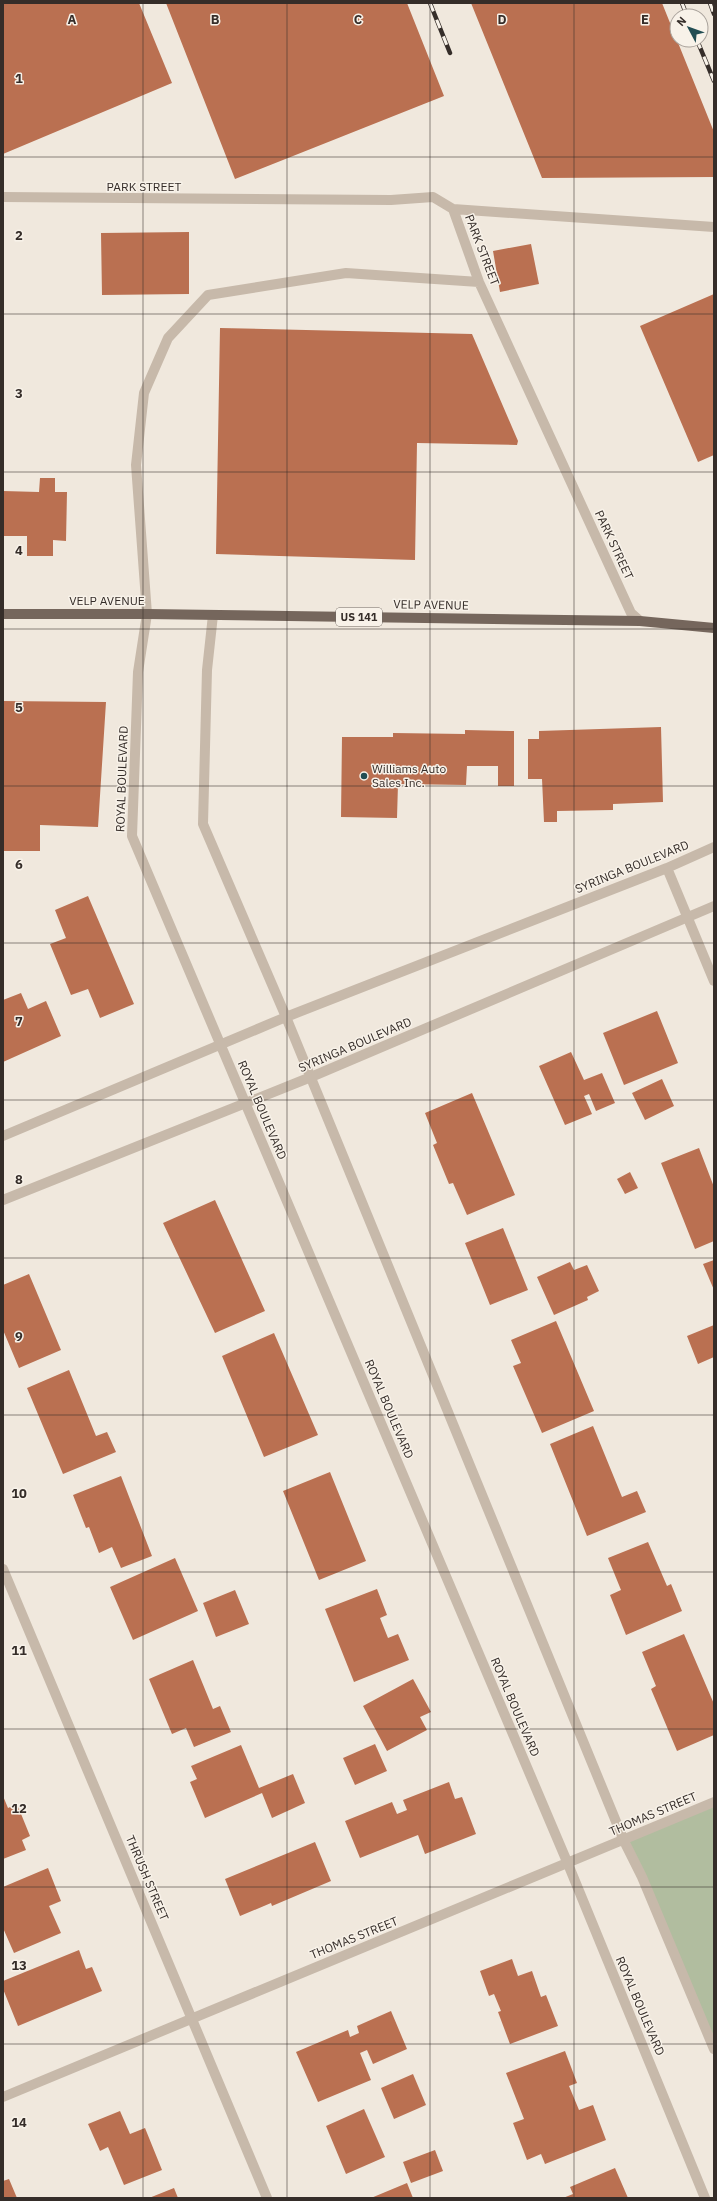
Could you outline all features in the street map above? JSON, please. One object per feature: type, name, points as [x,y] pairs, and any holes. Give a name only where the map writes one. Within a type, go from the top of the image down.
[{"type":"main road","name":"VELP AVENUE","points":[[3,614],[147,614],[640,621],[714,628]]},
{"type":"street","name":"PARK STREET","points":[[3,197],[391,200],[433,197],[453,209],[479,282],[631,614],[640,621]]},
{"type":"street","points":[[453,209],[714,227]]},
{"type":"street","name":"ROYAL BOULEVARD","points":[[479,282],[346,273],[208,295],[168,338],[144,393],[136,466],[147,614],[138,672],[132,836],[568,1864],[705,2198]]},
{"type":"street","points":[[213,615],[207,670],[203,824],[286,1017],[624,1841],[642,1877],[714,2049]]},
{"type":"street","name":"SYRINGA BOULEVARD","points":[[3,1136],[286,1017],[667,868],[714,847]]},
{"type":"street","points":[[667,868],[714,981]]},
{"type":"street","name":"SYRINGA BOULEVARD","points":[[3,1200],[311,1078],[714,906]]},
{"type":"street","name":"THRUSH STREET","points":[[3,1568],[267,2198]]},
{"type":"street","name":"THOMAS STREET","points":[[3,2097],[624,1841],[714,1802]]},
{"type":"green space","points":[[714,1802],[714,2049],[624,1841]]},
{"type":"building","points":[[3,3],[139,3],[172,83],[3,154]]},
{"type":"building","points":[[166,3],[407,3],[444,96],[235,179]]},
{"type":"building","points":[[471,3],[662,3],[669,20],[669,48],[680,48],[714,132],[714,177],[542,178]]},
{"type":"building","points":[[189,232],[189,294],[102,295],[101,233]]},
{"type":"building","points":[[531,244],[539,284],[500,292],[493,251]]},
{"type":"building","points":[[714,294],[714,455],[698,462],[640,326]]},
{"type":"building","points":[[220,328],[472,334],[518,441],[517,445],[417,443],[415,560],[216,554]]},
{"type":"building","points":[[40,478],[55,478],[55,492],[67,492],[66,541],[53,540],[53,556],[27,556],[27,536],[3,536],[3,491],[39,492]]},
{"type":"building","points":[[3,701],[106,702],[98,827],[40,825],[40,851],[3,851]]},
{"type":"building","points":[[661,727],[663,802],[613,804],[613,810],[557,811],[557,822],[544,822],[542,779],[528,779],[528,739],[539,739],[539,731]]},
{"type":"building","points":[[465,730],[514,731],[514,786],[498,786],[498,766],[467,766],[466,785],[398,784],[397,818],[341,817],[342,737],[393,737],[393,733],[465,734]]},
{"type":"building","points":[[88,896],[134,1004],[100,1018],[88,989],[71,995],[50,944],[66,938],[55,910]]},
{"type":"building","points":[[21,993],[28,1009],[46,1001],[61,1036],[3,1062],[3,1000]]},
{"type":"building","points":[[657,1011],[678,1063],[624,1085],[603,1033]]},
{"type":"building","points":[[571,1052],[584,1080],[602,1073],[615,1103],[596,1111],[589,1094],[584,1096],[592,1114],[565,1125],[539,1066]]},
{"type":"building","points":[[662,1079],[674,1106],[645,1120],[632,1093]]},
{"type":"building","points":[[472,1093],[515,1195],[467,1215],[453,1183],[449,1184],[433,1145],[437,1143],[425,1113]]},
{"type":"building","points":[[699,1148],[714,1187],[714,1241],[695,1249],[661,1163]]},
{"type":"building","points":[[630,1172],[638,1188],[625,1194],[617,1179]]},
{"type":"building","points":[[215,1200],[265,1311],[215,1333],[163,1223]]},
{"type":"building","points":[[503,1228],[528,1290],[490,1305],[465,1243]]},
{"type":"building","points":[[714,1260],[714,1290],[703,1264]]},
{"type":"building","points":[[570,1262],[574,1270],[587,1265],[599,1291],[587,1297],[588,1300],[554,1315],[537,1277]]},
{"type":"building","points":[[29,1274],[61,1350],[19,1368],[3,1330],[3,1285]]},
{"type":"building","points":[[556,1321],[594,1411],[542,1433],[513,1366],[521,1363],[511,1340]]},
{"type":"building","points":[[714,1325],[714,1357],[698,1364],[687,1336]]},
{"type":"building","points":[[274,1333],[318,1435],[264,1457],[222,1356]]},
{"type":"building","points":[[69,1370],[96,1436],[107,1432],[116,1452],[63,1474],[27,1388]]},
{"type":"building","points":[[593,1426],[622,1497],[637,1491],[646,1512],[587,1536],[550,1444]]},
{"type":"building","points":[[330,1472],[366,1561],[319,1580],[283,1491]]},
{"type":"building","points":[[121,1476],[152,1556],[121,1568],[112,1547],[99,1553],[89,1527],[86,1528],[73,1495]]},
{"type":"building","points":[[648,1542],[667,1586],[671,1584],[682,1611],[626,1635],[610,1595],[621,1590],[608,1558]]},
{"type":"building","points":[[175,1558],[198,1611],[133,1640],[110,1587]]},
{"type":"building","points":[[377,1589],[387,1615],[380,1618],[388,1638],[398,1634],[409,1660],[354,1682],[325,1609]]},
{"type":"building","points":[[235,1590],[249,1624],[216,1637],[203,1603]]},
{"type":"building","points":[[684,1634],[714,1704],[714,1735],[677,1751],[651,1689],[656,1686],[642,1652]]},
{"type":"building","points":[[193,1660],[213,1709],[220,1706],[231,1732],[194,1747],[186,1728],[172,1734],[149,1679]]},
{"type":"building","points":[[413,1679],[431,1712],[420,1717],[427,1730],[387,1751],[363,1706]]},
{"type":"building","points":[[375,1744],[387,1771],[355,1785],[343,1758]]},
{"type":"building","points":[[241,1745],[259,1788],[293,1774],[305,1803],[272,1818],[262,1793],[205,1818],[190,1782],[197,1779],[191,1766]]},
{"type":"building","points":[[449,1782],[455,1799],[462,1797],[476,1834],[425,1854],[418,1835],[360,1858],[345,1821],[392,1802],[397,1814],[407,1810],[403,1800]]},
{"type":"building","points":[[3,1796],[8,1808],[17,1804],[30,1836],[22,1840],[26,1850],[3,1859]]},
{"type":"building","points":[[315,1842],[331,1881],[272,1906],[271,1903],[240,1916],[225,1879]]},
{"type":"building","points":[[48,1868],[61,1901],[49,1906],[61,1933],[14,1953],[3,1928],[3,1887]]},
{"type":"building","points":[[79,1950],[86,1969],[92,1967],[102,1991],[18,2026],[3,1989],[3,1981]]},
{"type":"building","points":[[512,1959],[518,1976],[532,1971],[541,1997],[546,1995],[558,2026],[510,2044],[498,2012],[501,2011],[494,1994],[489,1996],[480,1971]]},
{"type":"building","points":[[391,2011],[407,2049],[373,2064],[367,2050],[360,2053],[371,2080],[318,2102],[296,2052],[348,2030],[350,2037],[359,2033],[357,2026]]},
{"type":"building","points":[[565,2051],[577,2083],[569,2086],[579,2110],[593,2105],[606,2140],[545,2164],[541,2154],[527,2160],[513,2123],[524,2119],[506,2073]]},
{"type":"building","points":[[413,2074],[426,2105],[394,2119],[381,2088]]},
{"type":"building","points":[[364,2109],[385,2157],[346,2174],[326,2126]]},
{"type":"building","points":[[120,2111],[130,2134],[145,2128],[162,2170],[124,2185],[108,2147],[100,2151],[88,2124]]},
{"type":"building","points":[[435,2150],[443,2171],[411,2183],[403,2162]]},
{"type":"building","points":[[615,2168],[628,2198],[563,2198],[573,2194],[570,2187]]},
{"type":"building","points":[[9,2179],[17,2198],[3,2198],[3,2181]]},
{"type":"building","points":[[407,2183],[413,2198],[371,2198]]},
{"type":"building","points":[[174,2188],[178,2198],[149,2198]]},
{"type":"railway","points":[[430,3],[450,53]]},
{"type":"railway","points":[[682,3],[684,8]]},
{"type":"railway","points":[[710,3],[714,14]]},
{"type":"railway","points":[[700,48],[714,81]]},
{"type":"place","name":"Williams Auto Sales Inc.","points":[[364,776]]}]
